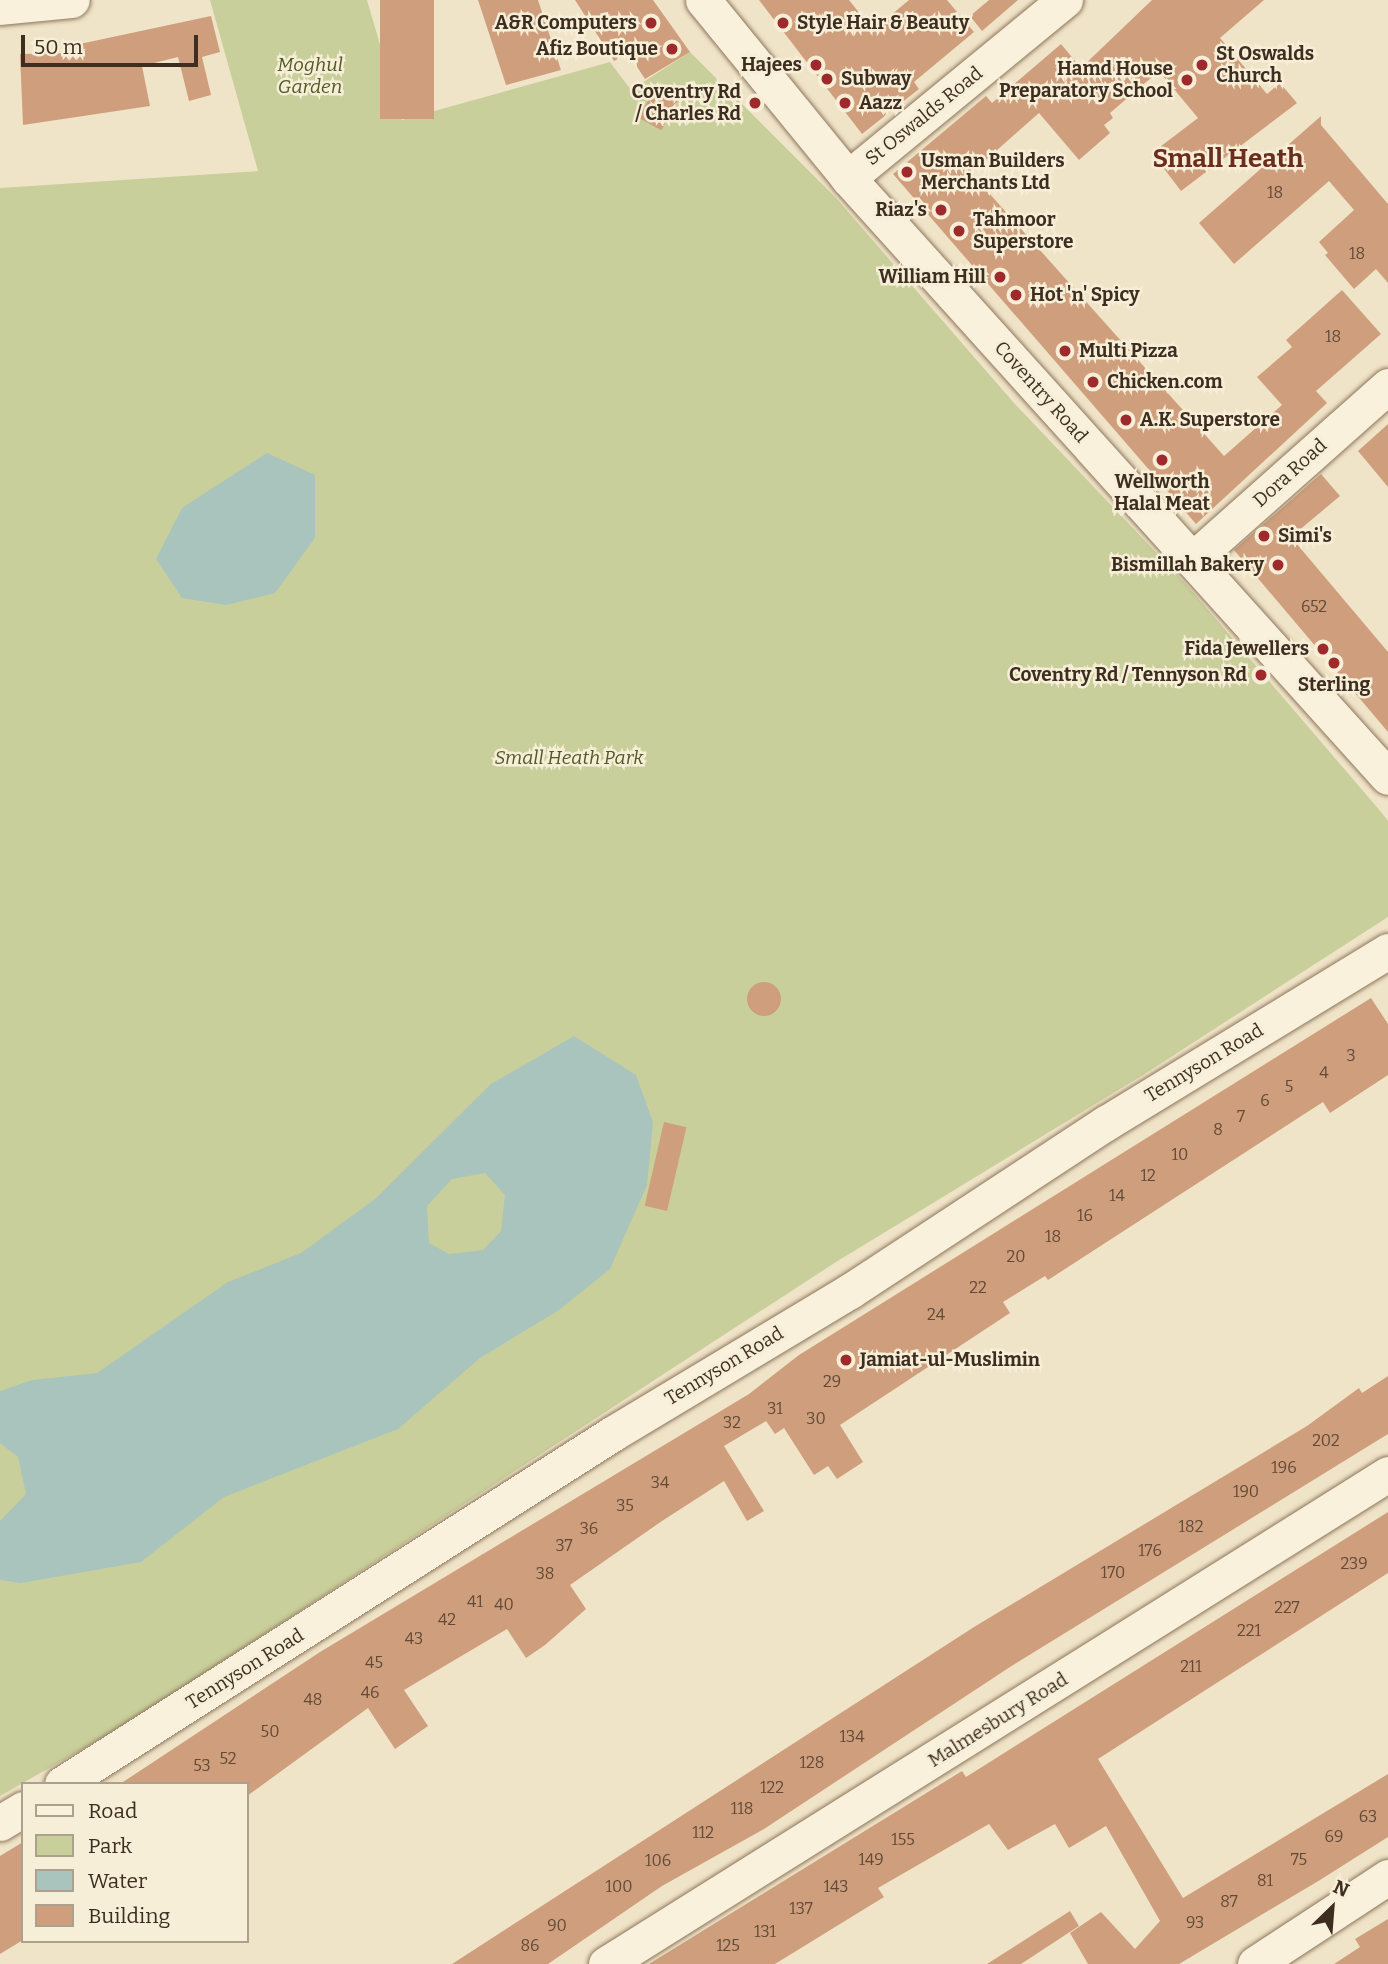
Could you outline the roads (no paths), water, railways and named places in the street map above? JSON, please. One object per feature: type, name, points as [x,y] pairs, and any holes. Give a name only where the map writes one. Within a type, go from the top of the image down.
[{"type":"street","points":[[0,7],[72,0]]},
{"type":"street","name":"Coventry Road","points":[[703,0],[848,178],[1388,777]]},
{"type":"street","name":"St Oswalds Road","points":[[848,178],[1065,0]]},
{"type":"street","name":"Dora Road","points":[[1192,561],[1388,386]]},
{"type":"street","name":"Tennyson Road","points":[[65,1782],[612,1434],[850,1291],[1105,1123],[1388,951]]},
{"type":"street","name":"Malmesbury Road","points":[[606,1964],[1388,1474]]},
{"type":"street","points":[[0,1823],[21,1809]]},
{"type":"street","points":[[1255,1964],[1388,1877]]},
{"type":"water","points":[[267,453],[315,475],[315,538],[275,593],[226,605],[182,598],[156,559],[182,508]]},
{"type":"water","points":[[574,1036],[636,1075],[653,1122],[647,1185],[610,1269],[559,1310],[480,1358],[398,1429],[224,1497],[141,1562],[21,1583],[0,1580],[0,1521],[26,1494],[18,1457],[0,1443],[0,1391],[32,1380],[97,1373],[228,1282],[301,1253],[375,1199],[491,1084]],"holes":[[[485,1173],[505,1195],[501,1231],[483,1250],[449,1254],[429,1243],[427,1206],[452,1179]]]},
{"type":"place","name":"A&R Computers","points":[[651,23]]},
{"type":"place","name":"Style Hair & Beauty","points":[[783,23]]},
{"type":"place","name":"Afiz Boutique","points":[[672,49]]},
{"type":"place","name":"Hajees","points":[[816,65]]},
{"type":"place","name":"St Oswalds Church","points":[[1202,65]]},
{"type":"place","name":"Subway","points":[[827,79]]},
{"type":"place","name":"Hamd House Preparatory School","points":[[1187,80]]},
{"type":"place","name":"Coventry Rd / Charles Rd","points":[[755,103]]},
{"type":"place","name":"Aazz","points":[[845,103]]},
{"type":"place","name":"Usman Builders Merchants Ltd","points":[[907,172]]},
{"type":"place","name":"Riaz's","points":[[941,210]]},
{"type":"place","name":"Tahmoor Superstore","points":[[959,231]]},
{"type":"place","name":"William Hill","points":[[1000,277]]},
{"type":"place","name":"Hot 'n' Spicy","points":[[1016,295]]},
{"type":"place","name":"Multi Pizza","points":[[1065,351]]},
{"type":"place","name":"Chicken.com","points":[[1093,382]]},
{"type":"place","name":"A.K. Superstore","points":[[1126,420]]},
{"type":"place","name":"Wellworth Halal Meat","points":[[1162,460]]},
{"type":"place","name":"Simi's","points":[[1264,536]]},
{"type":"place","name":"Bismillah Bakery","points":[[1278,565]]},
{"type":"place","name":"Fida Jewellers","points":[[1323,649]]},
{"type":"place","name":"Sterling","points":[[1334,663]]},
{"type":"place","name":"Coventry Rd / Tennyson Rd","points":[[1261,675]]},
{"type":"place","name":"Jamiat-ul-Muslimin","points":[[846,1360]]},
{"type":"district","name":"Small Heath","points":[[1228,159]]},
{"type":"park label","name":"Moghul Garden","points":[[310,76]]},
{"type":"park label","name":"Small Heath Park","points":[[569,758]]}]
